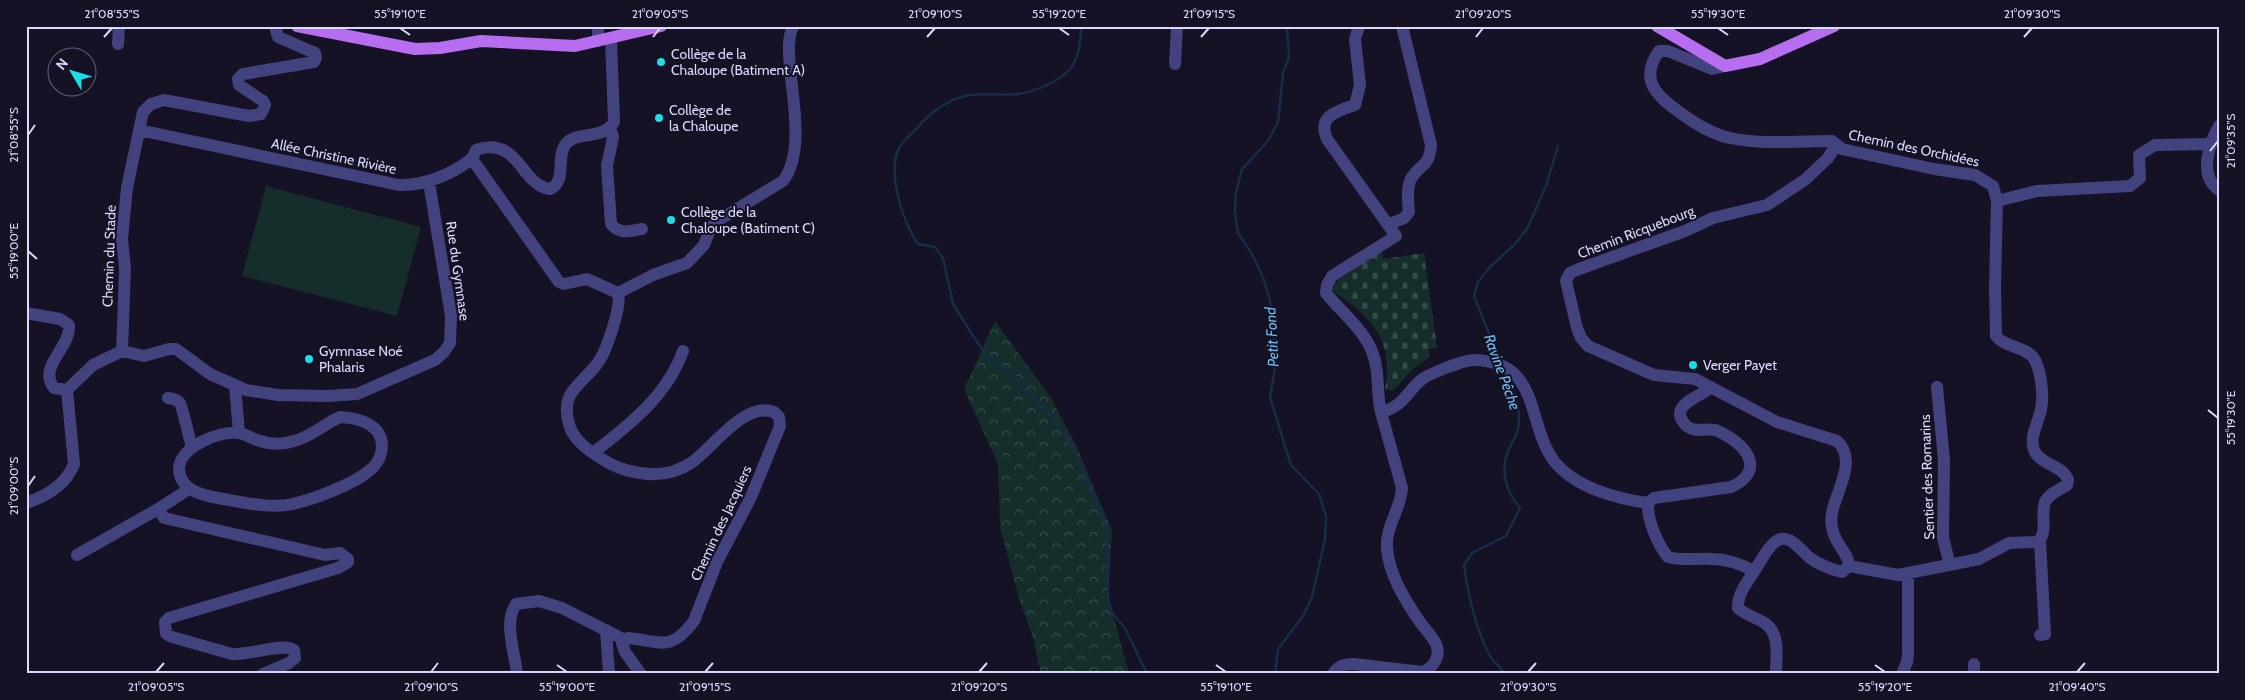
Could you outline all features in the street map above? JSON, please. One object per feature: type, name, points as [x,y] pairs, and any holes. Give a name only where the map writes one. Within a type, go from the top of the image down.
[{"type":"main road","points":[[296,26],[415,48],[440,48],[481,41],[575,46],[661,26]]},
{"type":"main road","points":[[1657,26],[1725,66],[1760,59],[1834,26]]},
{"type":"street","points":[[118,44],[119,26]]},
{"type":"street","name":"Chemin du Stade","points":[[122,351],[125,269],[122,239],[127,188],[143,112],[147,107],[164,100],[249,116],[261,114],[265,105],[263,101],[239,85],[238,80],[240,77],[243,74],[314,62],[316,58],[315,53],[278,37],[275,26]]},
{"type":"street","points":[[598,26],[598,41]]},
{"type":"street","points":[[618,293],[653,275],[687,263],[700,250],[711,227],[719,220],[776,185],[788,175],[794,150],[795,123],[788,42],[793,26]]},
{"type":"street","points":[[1175,64],[1177,26]]},
{"type":"street","points":[[1333,674],[1336,668],[1344,664],[1423,672],[1435,663],[1437,654],[1436,645],[1407,602],[1395,579],[1387,548],[1388,534],[1401,498],[1402,488],[1377,398],[1376,366],[1370,345],[1355,323],[1326,294],[1327,285],[1332,276],[1396,236],[1327,139],[1323,130],[1325,122],[1330,115],[1355,105],[1360,85],[1355,39],[1358,26]]},
{"type":"street","points":[[1388,225],[1404,218],[1409,212],[1408,185],[1430,159],[1432,145],[1402,26]]},
{"type":"street","points":[[611,39],[614,122],[610,128],[614,137],[608,166],[611,224],[616,230],[623,232],[642,229]]},
{"type":"street","points":[[1725,66],[1712,69],[1668,51],[1659,51],[1652,61],[1649,73],[1654,91],[1660,98],[1701,128],[1752,141],[1832,141],[1836,145]]},
{"type":"street","points":[[2219,126],[2211,144],[2207,175],[2210,182],[2219,190]]},
{"type":"street","name":"Allée Christine Rivière","points":[[139,130],[399,185],[429,182],[472,159],[476,150],[485,147],[496,148],[515,159],[538,185],[550,189],[556,186],[559,178],[565,146],[570,141],[604,132],[610,128]]},
{"type":"street","points":[[2040,635],[2045,634],[2040,540],[2045,503],[2051,495],[2067,485],[2068,480],[2065,474],[2038,456],[2034,449],[2034,431],[2041,408],[2038,368],[2034,358],[2022,350],[1999,340],[1996,336],[1997,202],[2037,191],[2130,186],[2140,178],[2139,155],[2155,145],[2211,144]]},
{"type":"street","name":"Chemin des Orchidées","points":[[1836,145],[1842,149],[1934,169],[1975,175],[1992,186],[1997,202]]},
{"type":"street","name":"Chemin Ricquebourg","points":[[1836,145],[1828,158],[1806,179],[1767,205],[1713,218],[1685,231],[1570,273],[1566,281],[1577,328],[1581,338],[1588,346],[1654,376],[1695,379],[1777,422],[1836,441],[1840,444],[1845,455],[1844,472],[1832,513],[1831,526],[1836,540],[1849,560],[1849,566]]},
{"type":"street","points":[[472,159],[559,282],[564,284],[586,279],[618,293]]},
{"type":"street","name":"Rue du Gymnase","points":[[235,384],[246,390],[278,394],[328,396],[357,394],[436,360],[444,352],[450,343],[451,316],[429,182]]},
{"type":"street","points":[[618,293],[620,305],[601,358],[572,391],[568,399],[565,411],[570,428],[578,441],[593,453],[628,425],[651,402],[668,381],[682,351]]},
{"type":"street","points":[[26,313],[60,319],[69,326],[70,334],[48,372],[49,381],[54,388],[67,390]]},
{"type":"street","points":[[67,390],[93,365],[122,351],[144,356],[176,349],[201,368],[235,384],[239,433]]},
{"type":"street","points":[[1381,412],[1392,410],[1401,403],[1412,388],[1423,378],[1432,374],[1473,360],[1499,365],[1509,369],[1519,378],[1547,449],[1564,472],[1620,499],[1648,503],[1662,495],[1731,486],[1743,481],[1750,473],[1750,462],[1747,452],[1740,444],[1717,431],[1694,430],[1688,427],[1682,420],[1680,415],[1682,408],[1711,387]]},
{"type":"street","name":"Sentier des Romarins","points":[[1937,387],[1944,460],[1943,538],[1950,565]]},
{"type":"street","points":[[26,503],[63,484],[74,464],[67,390]]},
{"type":"street","points":[[168,398],[178,401],[182,405],[192,448]]},
{"type":"street","name":"Chemin des Jacquiers","points":[[593,453],[612,465],[625,470],[656,474],[669,473],[692,462],[740,419],[762,410],[774,412],[779,417],[780,426],[752,497],[717,562],[694,621],[688,629],[672,641],[652,644],[631,638],[625,640]]},
{"type":"street","points":[[340,417],[352,418],[374,427],[381,436],[382,447],[378,462],[368,472],[326,494],[292,504],[261,505],[204,496],[189,489],[183,482],[179,469],[182,458],[192,448],[206,440],[239,433],[273,444],[294,442],[340,417]]},
{"type":"street","points":[[77,555],[189,489]]},
{"type":"street","points":[[1648,503],[1648,512],[1662,550],[1668,557],[1689,560],[1713,558],[1741,564],[1754,571]]},
{"type":"street","points":[[158,509],[164,518],[325,555],[340,554],[348,559],[348,562],[338,568],[169,618],[165,622],[166,634],[172,637],[232,654],[243,655],[287,647],[294,650],[295,658],[263,674]]},
{"type":"street","points":[[1776,674],[1776,640],[1773,631],[1765,622],[1743,613],[1738,608],[1738,602],[1754,571],[1776,541],[1785,538],[1794,542],[1809,557],[1828,568],[1842,572],[1849,566],[1898,575],[1979,559],[2009,543],[2040,540]]},
{"type":"street","points":[[1902,674],[1908,654],[1908,573]]},
{"type":"street","points":[[518,674],[509,620],[511,611],[516,604],[539,601],[562,608],[625,640],[622,646],[641,674]]},
{"type":"street","points":[[606,630],[609,674]]},
{"type":"green space","points":[[266,186],[421,227],[397,316],[242,276]]},
{"type":"green space","points":[[1382,251],[1383,259],[1424,253],[1437,348],[1429,349],[1430,357],[1413,369],[1393,391],[1385,389],[1386,356],[1383,343],[1376,331],[1358,310],[1332,290],[1339,279],[1355,270],[1354,267]]},
{"type":"green space","points":[[995,321],[1049,395],[1076,445],[1112,531],[1108,595],[1127,667],[1132,674],[1041,674],[1033,638],[1019,598],[1000,527],[998,464],[964,389]]},
{"type":"waterway","points":[[1081,26],[1080,45],[1074,63],[1070,69],[1049,84],[1025,93],[965,96],[945,104],[928,117],[899,147],[895,161],[896,185],[902,211],[912,235],[918,244],[935,247],[943,258],[953,304],[975,339],[991,361],[1012,372],[1029,395],[1048,412],[1069,441],[1090,486],[1106,527],[1108,599],[1112,613],[1125,628],[1147,674]]},
{"type":"waterway","name":"Petit Fond","points":[[1275,674],[1278,649],[1303,616],[1312,597],[1325,539],[1326,516],[1319,494],[1291,465],[1270,397],[1276,362],[1270,301],[1263,277],[1252,254],[1238,233],[1235,212],[1236,192],[1242,169],[1268,141],[1278,122],[1283,73],[1289,57],[1287,26]]},
{"type":"waterway","name":"Ravine Pêche","points":[[1499,359],[1474,296],[1478,282],[1489,268],[1515,244],[1527,229],[1546,186],[1558,146]]},
{"type":"waterway","name":"Ravine Pêche","points":[[1504,674],[1490,656],[1481,635],[1470,600],[1464,565],[1472,553],[1506,536],[1520,508],[1511,495],[1505,474],[1508,451],[1517,432],[1519,422],[1516,400],[1505,373]]},
{"type":"place","name":"Collège de la Chaloupe (Batiment A)","points":[[661,62]]},
{"type":"place","name":"Collège de la Chaloupe","points":[[659,118]]},
{"type":"place","name":"Collège de la Chaloupe (Batiment C)","points":[[671,220]]},
{"type":"place","name":"Gymnase Noé Phalaris","points":[[309,359]]},
{"type":"place","name":"Verger Payet","points":[[1693,365]]}]
